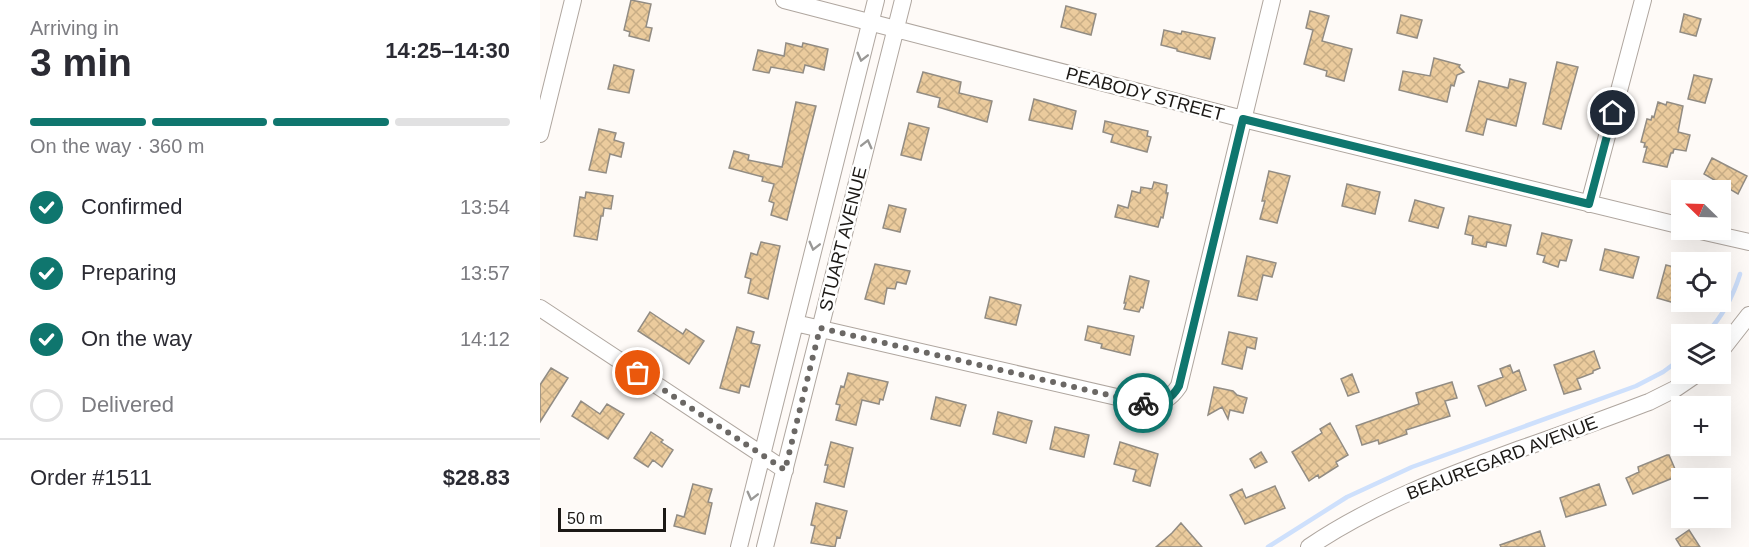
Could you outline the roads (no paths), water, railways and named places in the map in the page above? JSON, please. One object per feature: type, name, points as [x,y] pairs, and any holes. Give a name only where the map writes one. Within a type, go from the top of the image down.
[{"type":"street","points":[[540,134],[573,0]]},
{"type":"street","name":"PEABODY STREET","points":[[784,0],[1243,119],[1671,223]]},
{"type":"street","name":"STUART AVENUE","points":[[739,547],[876,0]]},
{"type":"street","name":"STUART AVENUE","points":[[765,547],[903,0]]},
{"type":"street","points":[[795,322],[1147,404],[1164,401],[1174,394],[1179,386],[1272,0]]},
{"type":"street","points":[[1589,204],[1643,0]]},
{"type":"street","points":[[1731,238],[1749,242]]},
{"type":"street","points":[[540,308],[785,470]]},
{"type":"street","points":[[1731,338],[1749,315]]},
{"type":"street","name":"BEAUREGARD AVENUE","points":[[1309,547],[1363,514],[1410,492],[1649,402],[1682,384]]},
{"type":"waterway","points":[[1714,324],[1734,291],[1740,274]]},
{"type":"waterway","points":[[1268,547],[1347,497],[1412,467],[1636,386],[1671,366]]}]
